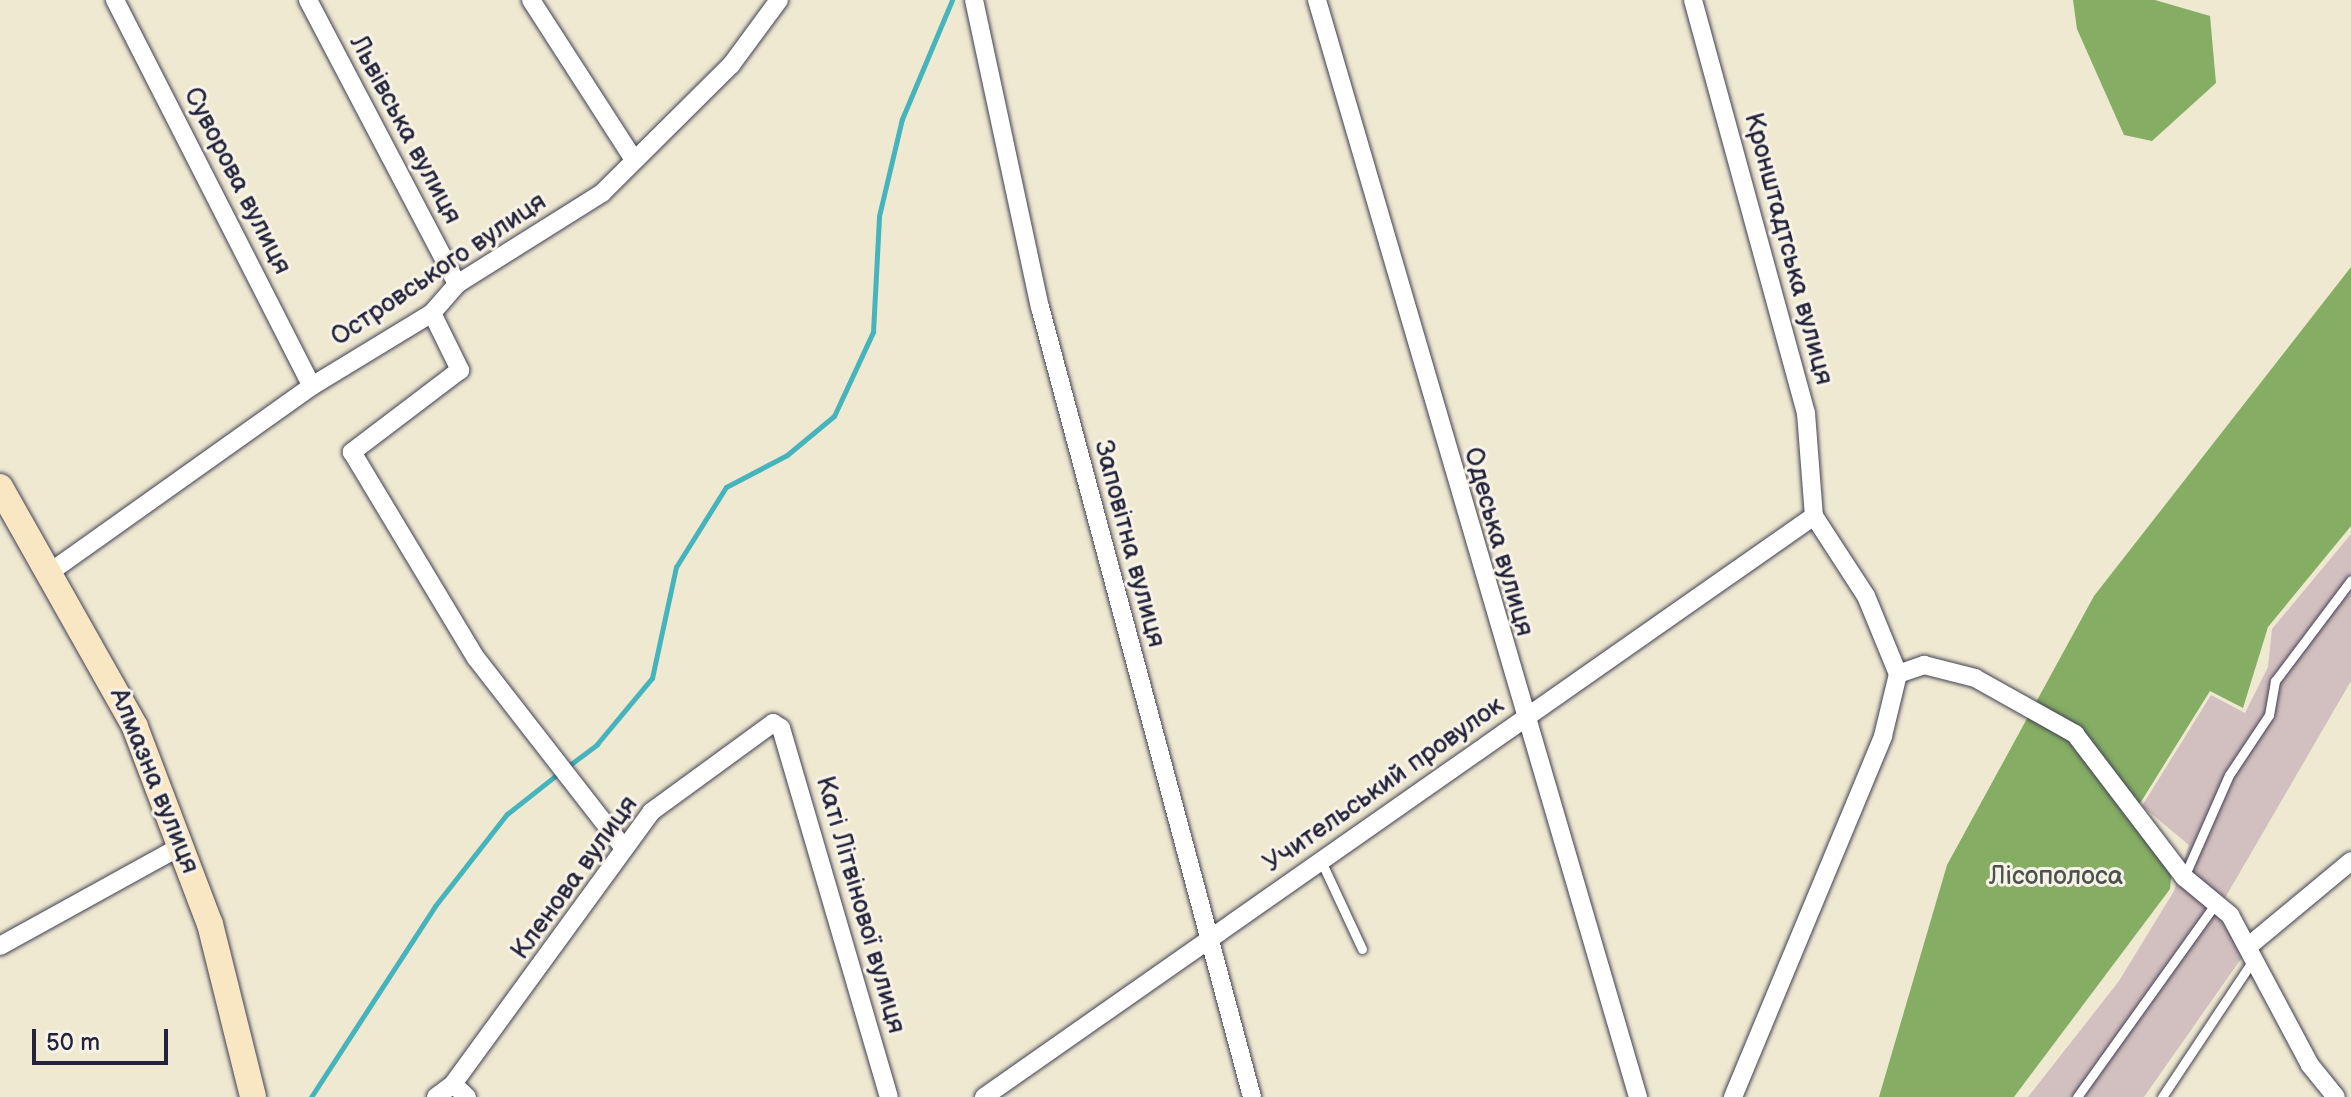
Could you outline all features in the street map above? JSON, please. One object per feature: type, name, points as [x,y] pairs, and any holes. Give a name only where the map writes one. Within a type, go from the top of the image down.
[{"type":"main road","name":"Алмазна вулиця","points":[[0,487],[53,570],[111,674],[181,846],[214,939],[253,1097]]},
{"type":"street","name":"Суворова вулиця","points":[[115,0],[312,386]]},
{"type":"street","name":"Львівська вулиця","points":[[308,0],[457,284]]},
{"type":"street","points":[[531,0],[633,158]]},
{"type":"street","name":"Островського вулиця","points":[[53,570],[312,386],[432,313],[457,284],[602,193],[633,158],[731,65],[779,0]]},
{"type":"street","name":"Заповітна вулиця","points":[[974,0],[1006,171],[1205,940],[1252,1097]]},
{"type":"street","name":"Одеська вулиця","points":[[1317,0],[1524,720],[1638,1097]]},
{"type":"street","name":"Кронштадтська вулиця","points":[[1693,0],[1806,413],[1814,516]]},
{"type":"street","points":[[432,313],[460,370],[352,452],[476,658],[573,789],[623,847]]},
{"type":"street","points":[[1733,1097],[1883,736],[1898,674],[1866,596],[1814,516]]},
{"type":"street","name":"Учительський провулок","points":[[984,1097],[1814,516]]},
{"type":"street","points":[[1898,674],[1924,665],[1975,678],[2075,734],[2184,877],[2215,904],[2253,951],[2310,1065],[2336,1097]]},
{"type":"street","name":"Кленова вулиця","points":[[436,1097],[460,1090],[623,847],[682,783],[773,723],[781,728]]},
{"type":"street","name":"Каті Літвінової вулиця","points":[[781,728],[889,1097]]},
{"type":"street","points":[[0,946],[181,846]]},
{"type":"street","points":[[2253,951],[2351,861]]},
{"type":"lane","points":[[2184,877],[2229,775],[2269,715],[2275,681],[2351,580]]},
{"type":"lane","points":[[1321,860],[1362,949]]},
{"type":"lane","points":[[2077,1097],[2215,904]]},
{"type":"lane","points":[[2162,1097],[2253,951]]},
{"type":"shaded area","points":[[2351,534],[2351,681],[2218,910],[2243,956],[2144,1097],[2028,1097],[2119,981],[2174,891],[2189,845],[2142,806],[2211,695],[2245,713],[2268,667],[2272,629]]},
{"type":"green space","points":[[2073,0],[2155,0],[2210,16],[2216,83],[2152,141],[2124,135],[2077,29]]},
{"type":"green space","name":"Лісополоса","points":[[2351,267],[2351,526],[2268,627],[2243,708],[2210,691],[2139,805],[2155,854],[2172,870],[2170,889],[2014,1097],[1879,1097],[1947,865],[2094,596]]},
{"type":"waterway","points":[[567,767],[597,744],[652,678],[676,567],[726,487],[787,455],[834,416],[873,332],[879,216],[902,119],[952,0]]},
{"type":"waterway","points":[[311,1097],[435,906],[507,814],[559,773]]}]
